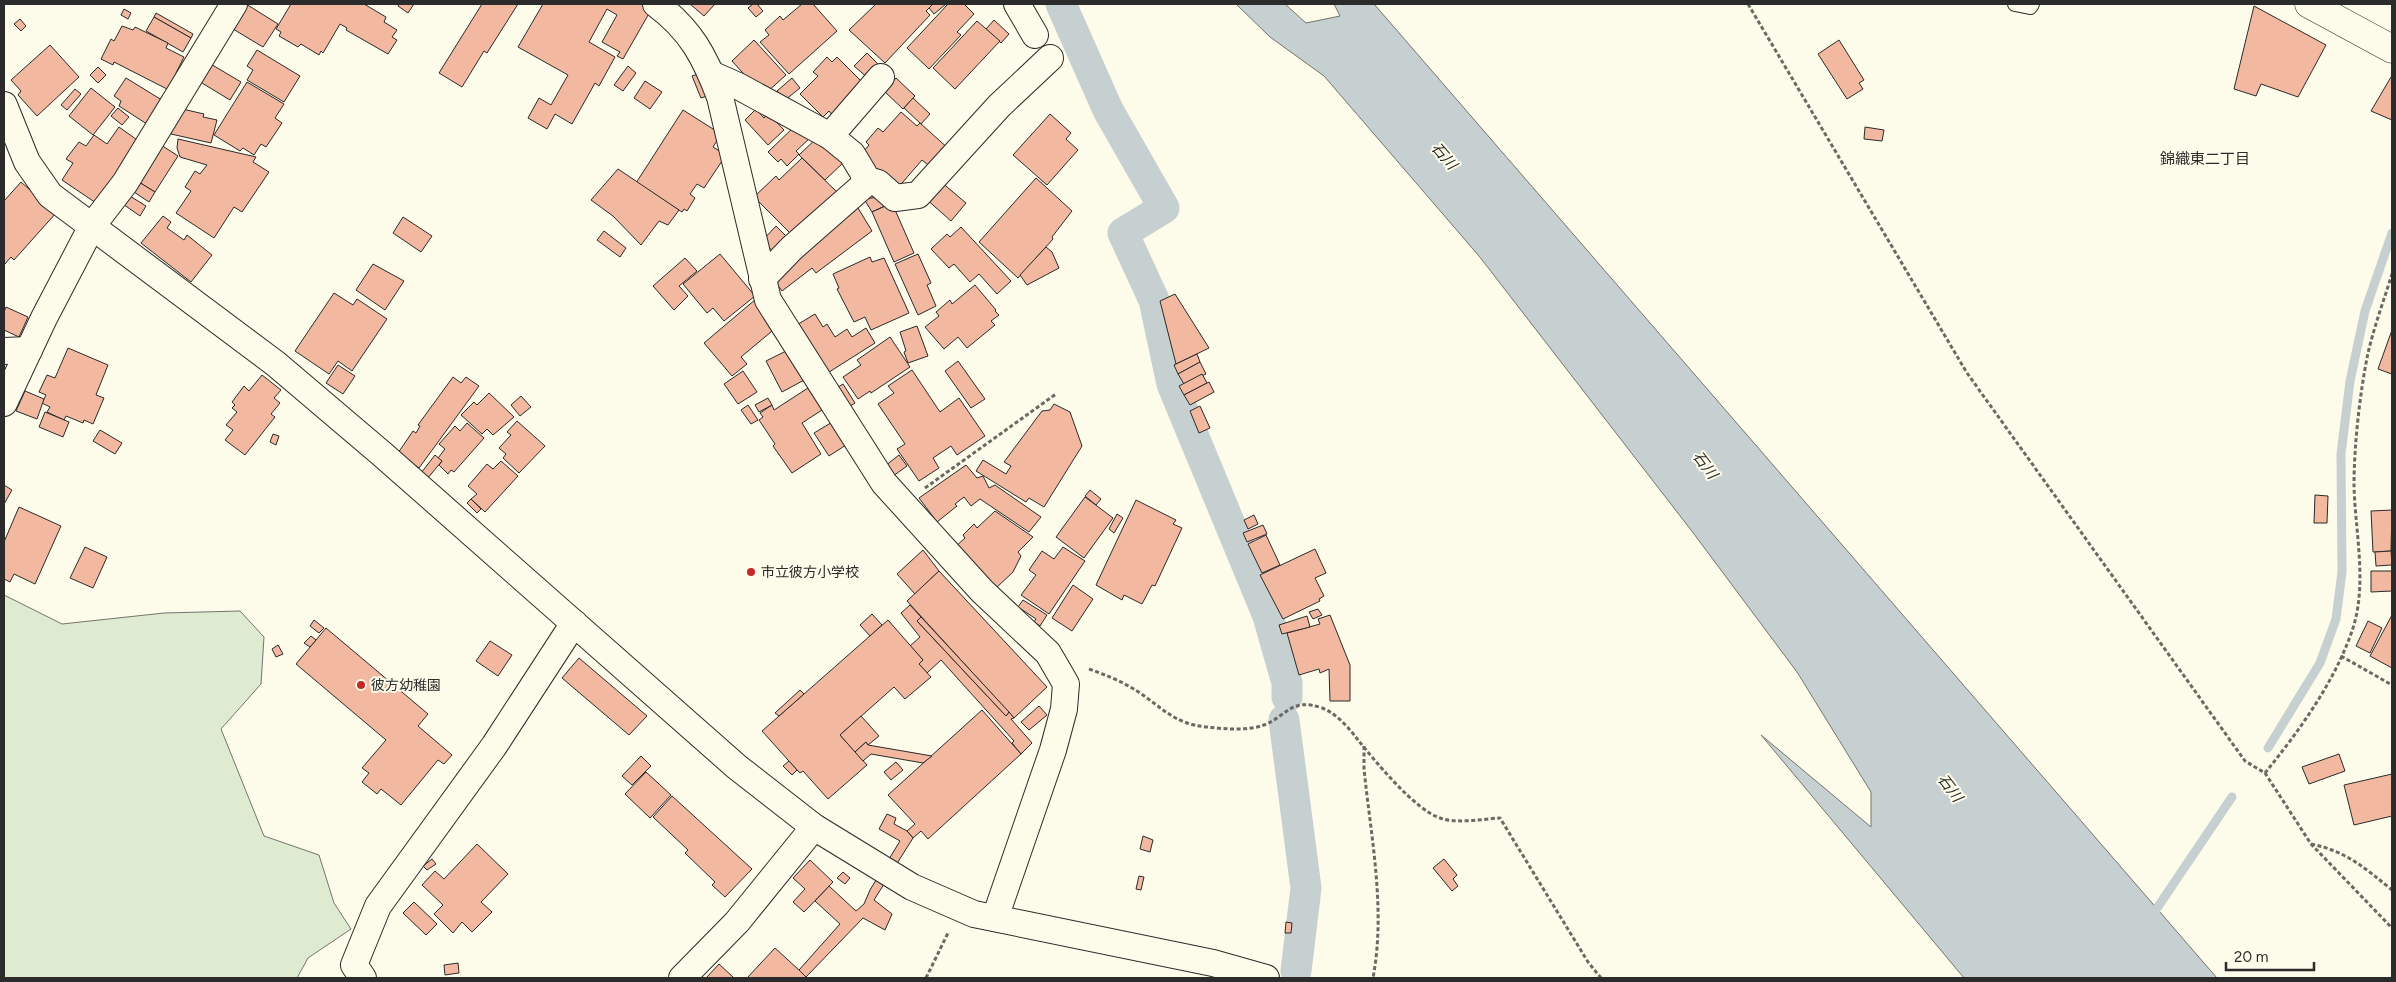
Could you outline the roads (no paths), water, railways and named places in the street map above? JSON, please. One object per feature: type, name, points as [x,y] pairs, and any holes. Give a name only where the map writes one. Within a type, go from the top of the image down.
[{"type":"highway","points":[[2309,4],[2392,49]]},
{"type":"street","points":[[4,403],[16,351],[92,226],[125,183],[234,4]]},
{"type":"street","points":[[656,4],[692,37],[711,74],[720,97],[768,300],[884,483],[982,591],[1048,653],[1066,684],[1064,709],[1053,750],[995,918]]},
{"type":"street","points":[[1016,4],[1036,35]]},
{"type":"street","points":[[864,179],[878,183],[895,198],[918,194],[999,106],[1050,58]]},
{"type":"street","points":[[711,74],[738,86],[830,136],[852,154],[864,179],[864,184],[792,248],[762,279]]},
{"type":"street","points":[[830,136],[880,76]]},
{"type":"street","points":[[4,105],[27,162],[50,195],[276,364],[390,460],[737,767],[814,827],[912,887],[961,908],[995,918],[1213,963],[1266,978]]},
{"type":"street","points":[[363,978],[354,966],[378,906],[494,746],[574,623]]},
{"type":"street","points":[[682,978],[737,922],[814,827]]},
{"type":"lane","points":[[2015,4],[2030,7],[2032,4]]},
{"type":"water","name":"石川","points":[[1236,4],[1285,4],[1306,23],[1340,16],[1334,4],[1374,4],[2217,978],[1964,978],[1761,735],[1871,827],[1871,792],[1797,672],[1691,530],[1479,256],[1324,76],[1270,37]]},
{"type":"waterway","points":[[1061,4],[1108,110],[1164,208],[1123,233],[1154,300],[1172,384],[1268,616],[1287,683],[1287,697]]},
{"type":"waterway","points":[[2268,748],[2320,663],[2336,619],[2342,572],[2341,454],[2350,381],[2365,311],[2392,233]]},
{"type":"waterway","points":[[1284,720],[1306,888],[1296,971]]},
{"type":"waterway","points":[[2151,917],[2232,797]]},
{"type":"place","name":"市立彼方小学校","points":[[751,572]]},
{"type":"place","name":"彼方幼稚園","points":[[361,685]]},
{"type":"district","name":"錦織東二丁目","points":[[2205,159]]}]
